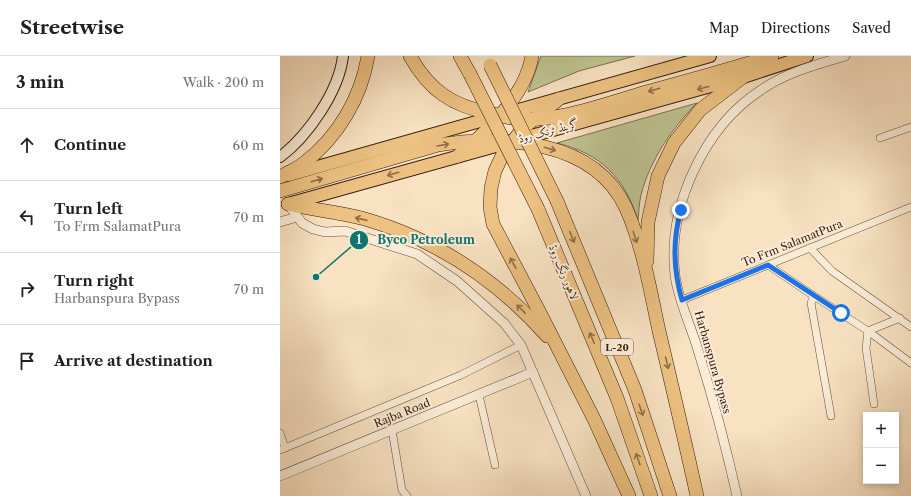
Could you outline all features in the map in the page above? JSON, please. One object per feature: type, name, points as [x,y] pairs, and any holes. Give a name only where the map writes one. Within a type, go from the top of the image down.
[{"type":"highway","points":[[280,177],[303,164],[326,143],[342,123],[357,95],[368,56]]},
{"type":"highway","points":[[410,56],[419,71],[432,86],[452,101],[472,109],[516,119],[534,119],[586,110],[772,56]]},
{"type":"highway","name":"لاہور رنگ روڈ","points":[[460,56],[538,209],[617,398],[651,496]]},
{"type":"highway","points":[[458,156],[476,141],[500,115],[526,78],[532,56]]},
{"type":"highway","points":[[280,177],[710,56]]},
{"type":"highway","name":"گرینڈ ٹرنک روڈ","points":[[288,204],[743,78],[807,56]]},
{"type":"highway","name":"لاہور رنگ روڈ","points":[[488,60],[557,201],[635,390],[670,496]]},
{"type":"highway","points":[[647,271],[648,222],[658,176],[674,143],[700,110],[743,78]]},
{"type":"highway","points":[[559,99],[534,119],[512,141],[502,156],[495,171],[491,188],[490,207],[493,224],[609,451],[629,496]]},
{"type":"highway","points":[[280,191],[438,145],[476,141],[512,141],[550,149],[585,162],[602,175],[615,190],[625,208],[647,271],[697,496]]},
{"type":"highway","points":[[288,204],[365,219],[425,242],[450,255],[477,272],[508,296],[557,348]]},
{"type":"main road","points":[[280,157],[314,121],[336,82],[343,56]]},
{"type":"street","name":"Harbanspura Bypass","points":[[737,496],[703,367],[676,277],[674,241],[678,221],[688,187],[708,144],[721,125],[736,109],[761,90],[802,69],[845,56]]},
{"type":"street","points":[[880,138],[911,127]]},
{"type":"street","points":[[288,204],[297,218],[307,226],[318,231],[345,231],[417,254],[457,281],[504,323],[521,345],[585,496]]},
{"type":"street","name":"To Frm SalamatPura","points":[[682,300],[911,207]]},
{"type":"street","points":[[280,222],[297,218]]},
{"type":"street","points":[[810,248],[832,270],[911,327]]},
{"type":"street","points":[[768,265],[868,331],[911,363]]},
{"type":"street","points":[[814,296],[811,303],[832,416]]},
{"type":"street","points":[[868,331],[900,318]]},
{"type":"street","points":[[868,331],[866,348],[874,404]]},
{"type":"street","points":[[280,433],[282,449],[461,375],[521,345]]},
{"type":"street","name":"Rajba Road","points":[[280,476],[533,372]]},
{"type":"street","points":[[478,395],[495,465]]},
{"type":"street","points":[[392,430],[402,490],[407,496]]},
{"type":"green space","points":[[541,56],[635,56],[579,71],[528,92]]},
{"type":"green space","points":[[697,103],[679,123],[656,157],[641,195],[638,220],[626,191],[609,170],[586,154],[557,143]]},
{"type":"place","name":"Byco Petroleum","points":[[316,277]]},
{"type":"route","points":[[681,210],[674,241],[674,260],[676,277],[682,300],[768,265],[841,313]]}]
